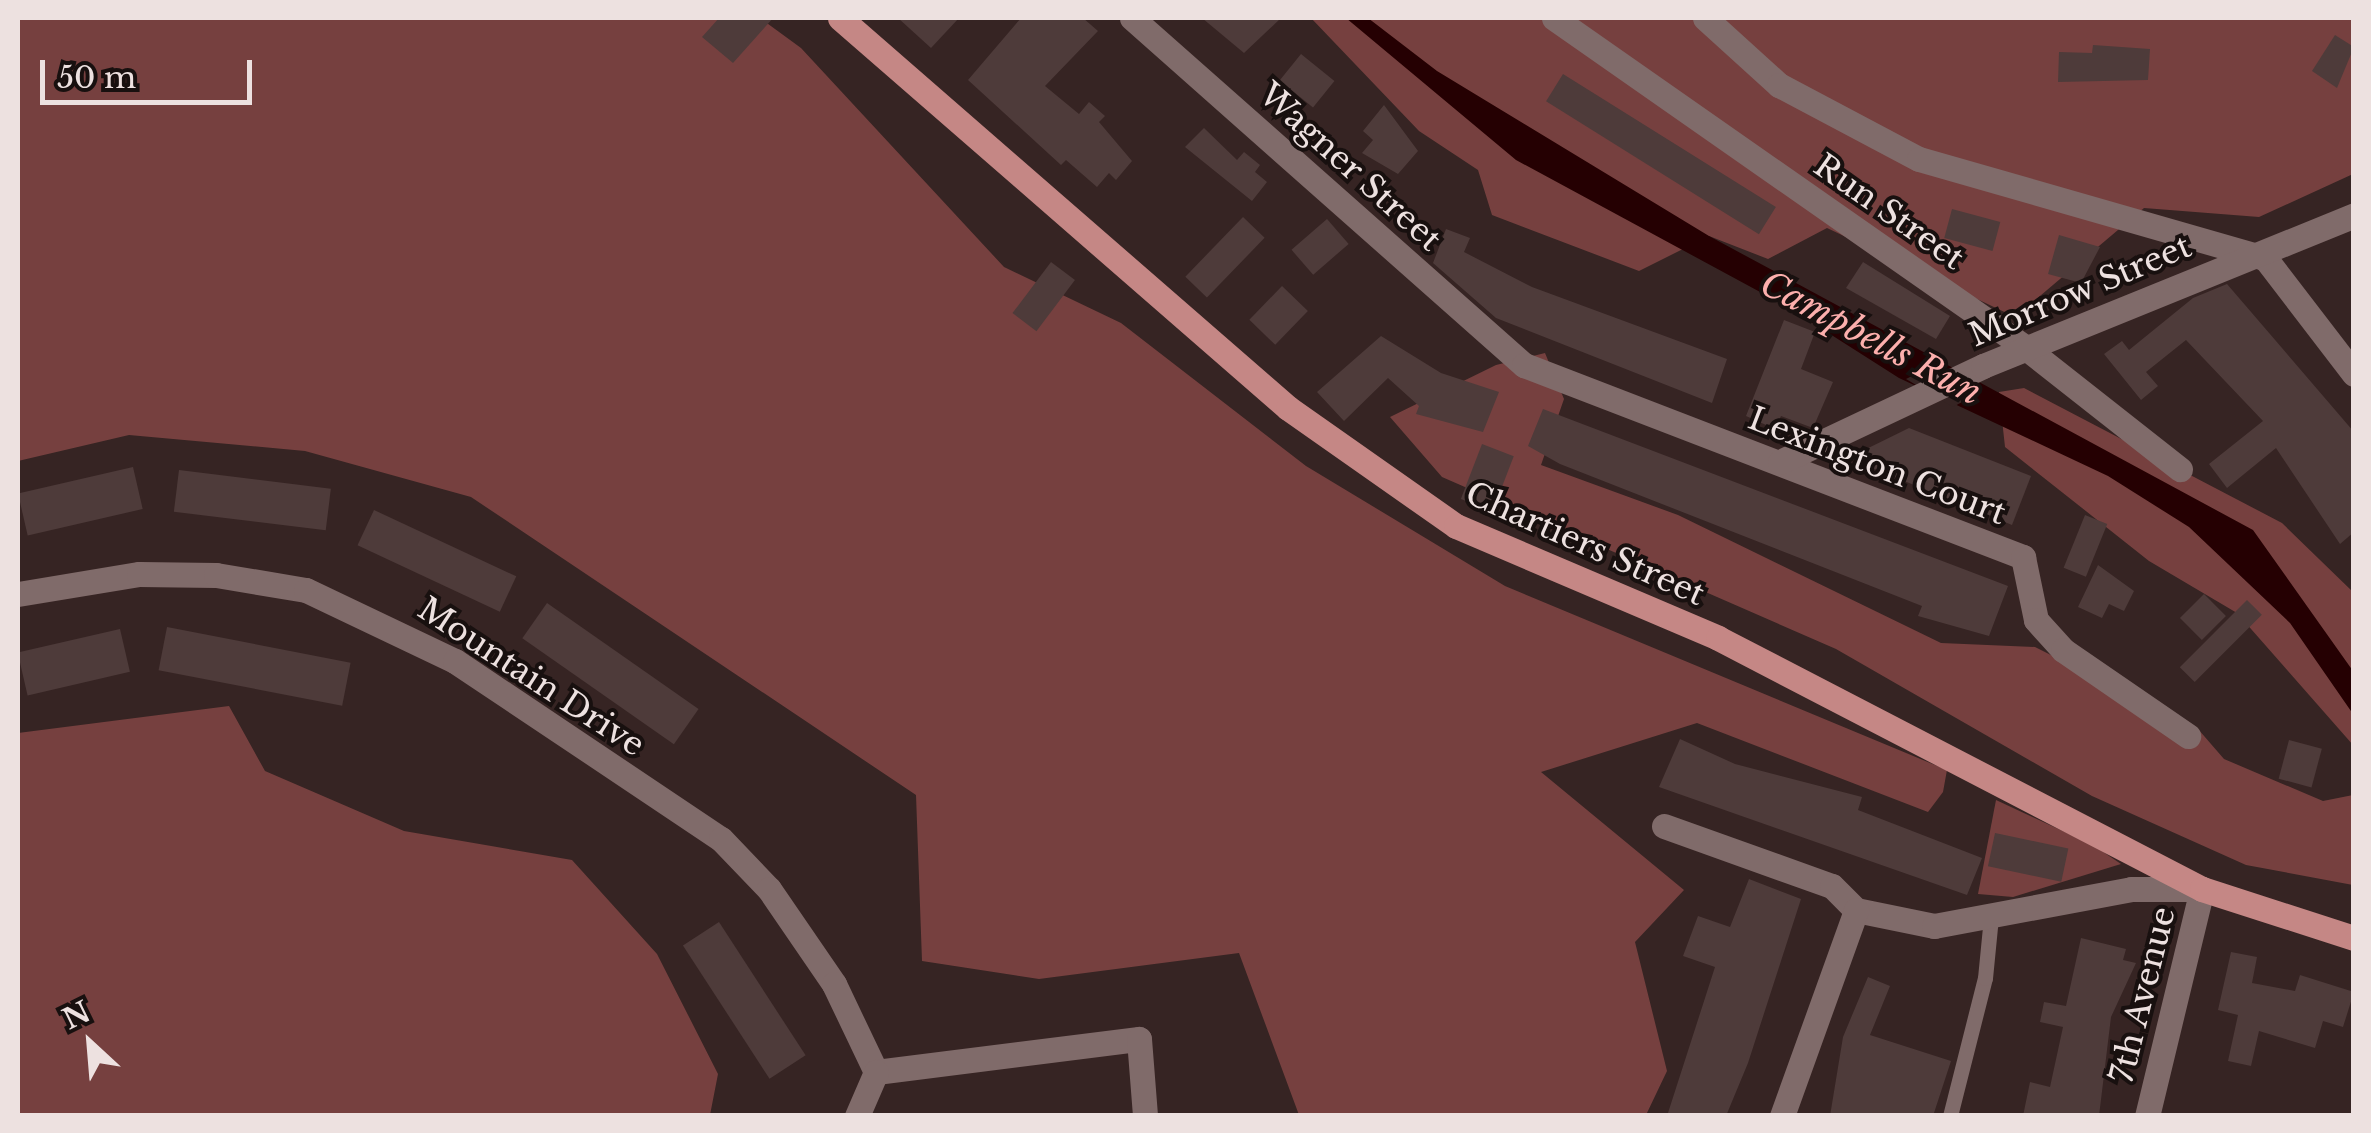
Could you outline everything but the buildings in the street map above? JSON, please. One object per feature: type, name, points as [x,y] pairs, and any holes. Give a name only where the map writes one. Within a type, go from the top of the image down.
[{"type":"main road","name":"Chartiers Street","points":[[852,22],[1274,396],[1396,488],[1516,556],[1735,646],[2202,889],[2354,938]]},
{"type":"street","name":"Wagner Street","points":[[1132,18],[1524,365]]},
{"type":"street","name":"Run Street","points":[[1554,18],[2026,348],[2180,469]]},
{"type":"street","points":[[1706,18],[1779,85],[1920,159],[2265,258],[2354,374]]},
{"type":"street","name":"Morrow Street","points":[[1780,462],[1983,366],[2265,258],[2354,215]]},
{"type":"street","name":"Lexington Court","points":[[1524,365],[2023,557],[2036,620],[2063,650],[2188,736]]},
{"type":"street","name":"Mountain Drive","points":[[18,594],[139,574],[216,574],[306,590],[455,661],[720,840],[769,888],[834,984],[876,1072]]},
{"type":"street","points":[[1664,826],[1832,886],[1856,910],[1934,926],[2131,889],[2202,889]]},
{"type":"street","name":"7th Avenue","points":[[2147,1116],[2202,889]]},
{"type":"street","points":[[1782,1116],[1856,910]]},
{"type":"street","points":[[857,1116],[876,1072],[1140,1039],[1146,1116]]},
{"type":"lane","points":[[1950,1116],[1985,978],[1990,917]]},
{"type":"shaded area","points":[[18,18],[760,18],[801,48],[1004,267],[1121,323],[1306,466],[1505,586],[1947,770],[1943,792],[1928,812],[1697,723],[1541,772],[1684,890],[1635,942],[1667,1071],[1646,1115],[1299,1115],[1239,953],[1039,979],[922,961],[916,795],[471,497],[305,451],[129,435],[18,461]]},
{"type":"shaded area","points":[[1311,18],[2353,18],[2353,174],[2259,217],[2144,208],[2015,317],[1827,228],[1768,259],[1709,236],[1639,271],[1492,215],[1478,170],[1419,131]]},
{"type":"shaded area","points":[[1545,353],[1564,399],[1541,465],[1678,515],[1941,643],[2035,647],[2198,729],[2224,759],[2323,801],[2353,795],[2353,885],[2246,865],[2092,796],[1836,649],[1442,477],[1390,417],[1496,365]]},
{"type":"shaded area","points":[[2024,388],[2282,523],[2353,592],[2353,745],[2237,613],[2149,561],[2005,447],[1999,392]]},
{"type":"shaded area","points":[[229,706],[265,771],[404,831],[572,860],[657,954],[718,1074],[710,1115],[18,1115],[18,733]]},
{"type":"shaded area","points":[[1996,800],[2093,845],[2121,864],[2013,897],[1978,894]]},
{"type":"water","name":"Campbells Run","points":[[1346,18],[1368,18],[1437,71],[1709,236],[2253,530],[2353,671],[2353,714],[2290,623],[2189,527],[2108,476],[1899,378],[1786,306],[1516,160]]},
{"type":"pier","points":[[1936,364],[1982,391],[1953,407],[1906,379]]}]
